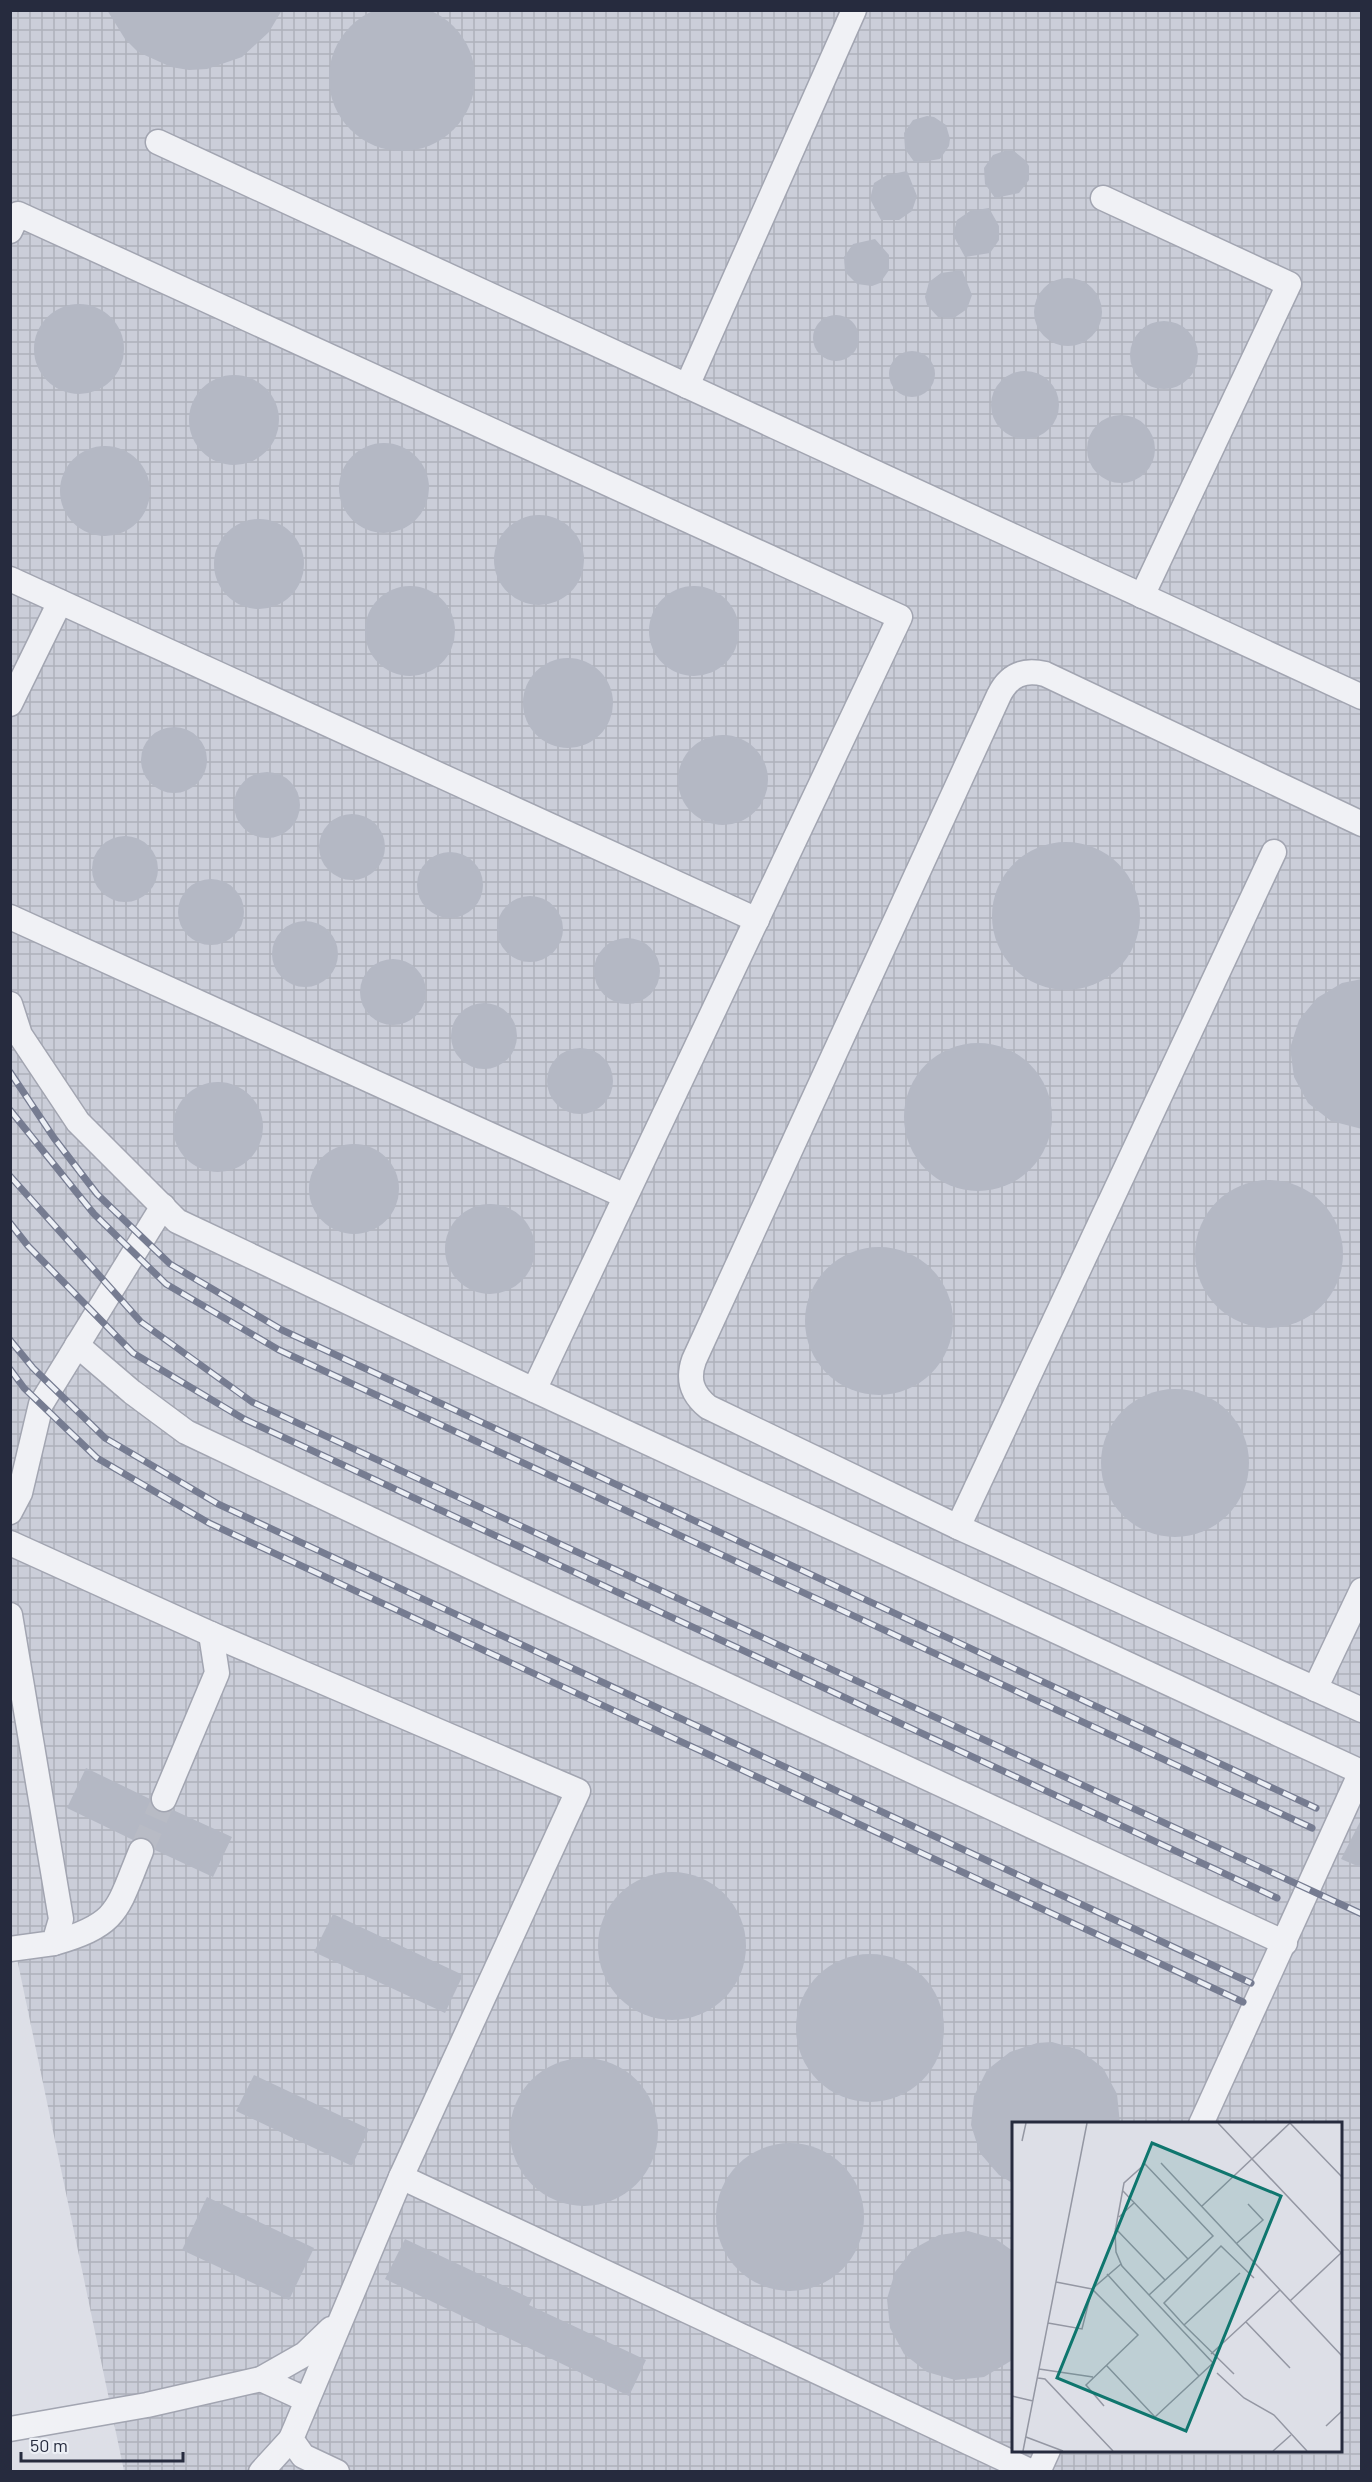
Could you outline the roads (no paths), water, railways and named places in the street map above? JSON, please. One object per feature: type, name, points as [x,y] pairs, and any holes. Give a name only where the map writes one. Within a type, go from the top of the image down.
[{"type":"street","points":[[687,386],[854,10]]},
{"type":"street","points":[[158,142],[1362,697]]},
{"type":"street","points":[[1103,198],[1289,284],[1142,596]]},
{"type":"street","points":[[10,231],[18,214],[900,617],[534,1390]]},
{"type":"street","points":[[10,579],[757,920]]},
{"type":"street","points":[[10,704],[60,602]]},
{"type":"street","points":[[1362,824],[1046,674],[1023,672],[1004,685],[690,1370],[693,1391],[708,1407],[958,1527],[1362,1710]]},
{"type":"street","points":[[958,1527],[1274,852]]},
{"type":"street","points":[[10,917],[626,1196]]},
{"type":"street","points":[[10,1004],[20,1035],[78,1122],[177,1221],[534,1390],[1361,1772],[1285,1943],[1201,2122]]},
{"type":"street","points":[[10,1512],[20,1493],[41,1404],[163,1206]]},
{"type":"street","points":[[77,1345],[132,1392],[186,1432],[514,1587],[1285,1943]]},
{"type":"street","points":[[10,1543],[211,1634],[578,1791],[401,2177],[338,2321],[291,2439],[261,2472]]},
{"type":"street","points":[[1315,1689],[1362,1590]]},
{"type":"street","points":[[10,1615],[61,1919],[54,1943]]},
{"type":"street","points":[[164,1799],[217,1673],[211,1634]]},
{"type":"street","points":[[10,1949],[54,1943],[88,1933],[115,1913],[141,1851]]},
{"type":"street","points":[[401,2177],[1032,2472]]},
{"type":"street","points":[[10,2429],[147,2404],[261,2379],[305,2354],[338,2321]]},
{"type":"street","points":[[261,2379],[307,2400]]},
{"type":"street","points":[[291,2439],[303,2456],[337,2472]]},
{"type":"street","points":[[1038,2472],[1048,2452]]},
{"type":"tunnel","points":[[141,1851],[164,1799]]},
{"type":"railway","points":[[10,1072],[54,1138],[97,1194],[170,1264],[282,1330],[1316,1808]]},
{"type":"railway","points":[[10,1110],[94,1214],[166,1284],[279,1350],[1312,1828]]},
{"type":"railway","points":[[10,1176],[141,1322],[252,1402],[1362,1914]]},
{"type":"railway","points":[[10,1223],[28,1246],[133,1353],[244,1419],[1277,1898]]},
{"type":"railway","points":[[10,1340],[33,1368],[105,1438],[218,1504],[1251,1983]]},
{"type":"railway","points":[[10,1369],[24,1388],[97,1458],[209,1523],[1243,2002]]}]
